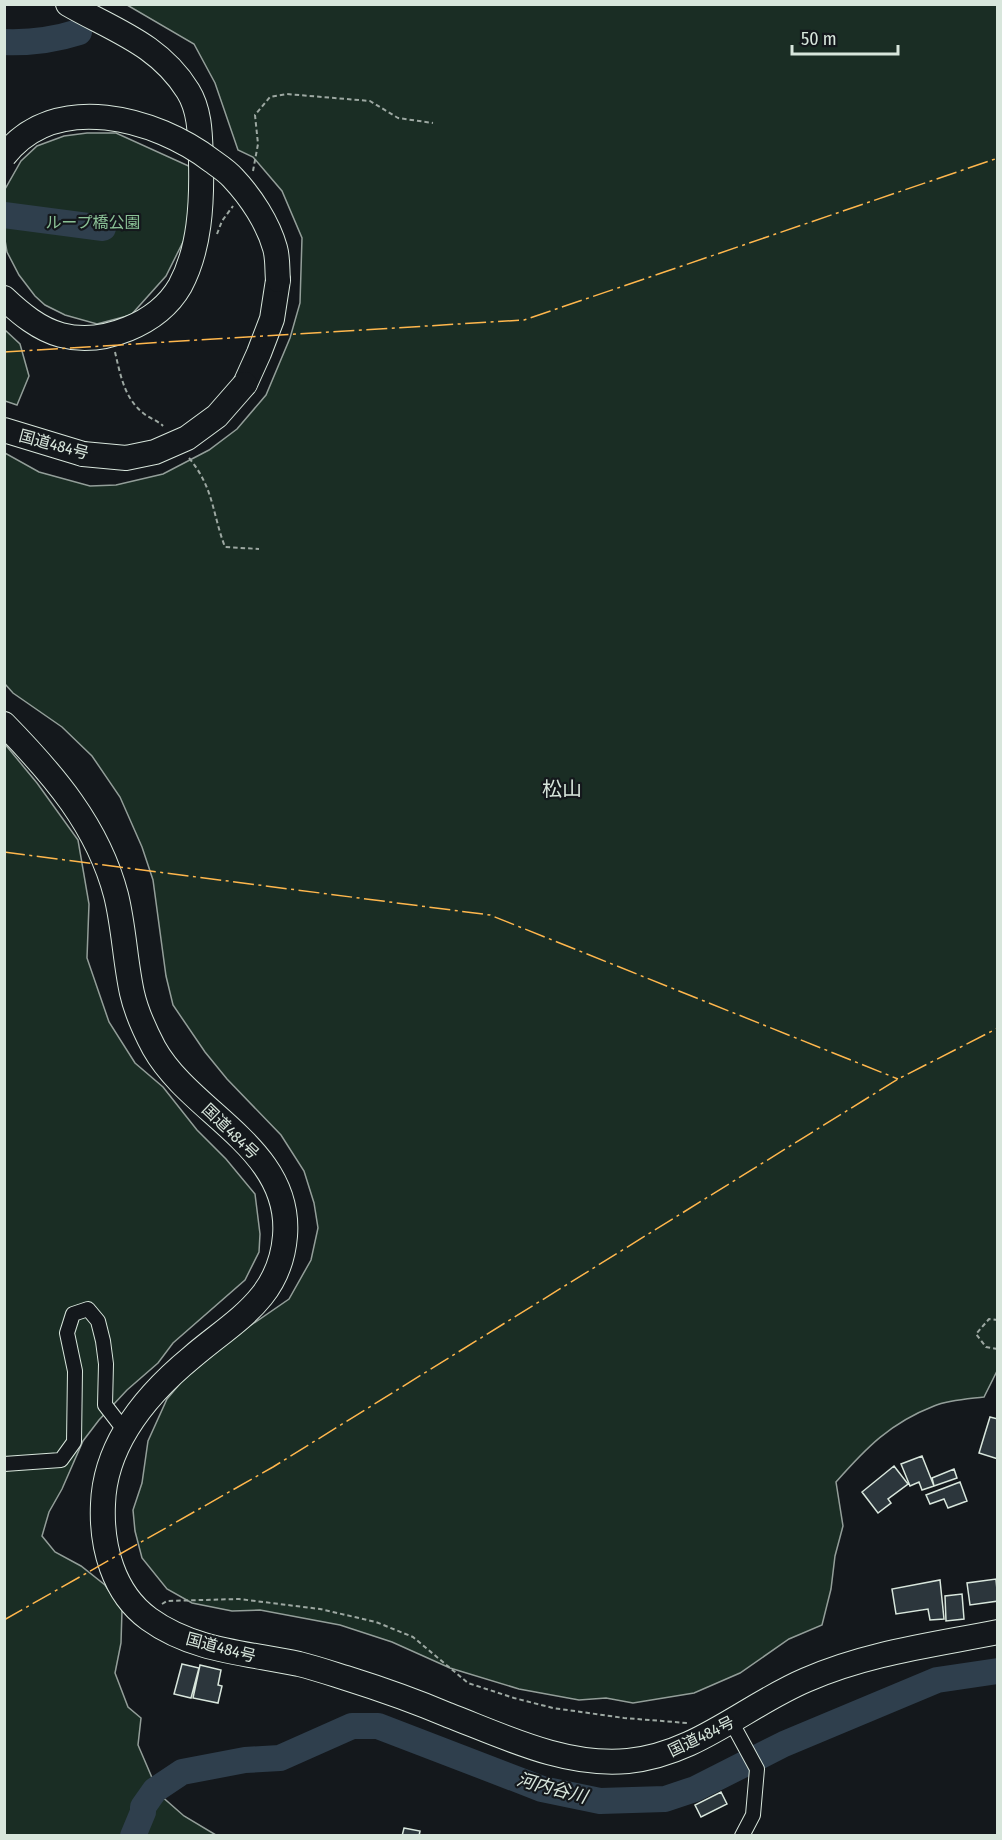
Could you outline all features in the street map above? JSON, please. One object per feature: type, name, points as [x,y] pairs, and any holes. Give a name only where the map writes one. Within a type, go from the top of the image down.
[{"type":"highway","points":[[13,306],[41,327],[62,335],[85,338],[110,334],[137,325],[159,309],[178,288],[190,263],[196,236],[201,177],[200,127],[189,93],[167,64],[130,35],[68,4]]},
{"type":"highway","name":"国道484号","points":[[4,156],[30,133],[60,120],[88,117],[119,118],[157,129],[196,149],[232,177],[260,212],[275,249],[278,280],[272,319],[260,353],[245,384],[217,416],[187,438],[155,452],[126,458],[83,454],[4,430]]},
{"type":"highway","name":"国道484号","points":[[4,724],[40,760],[91,830],[116,896],[133,998],[157,1052],[194,1095],[261,1159],[275,1184],[283,1208],[285,1233],[282,1253],[273,1279],[258,1301],[232,1326],[195,1353],[143,1403],[125,1431],[110,1467],[103,1499],[107,1555],[129,1599],[145,1616],[191,1641],[226,1652],[300,1665],[353,1680],[397,1694],[502,1737],[552,1753],[589,1760],[624,1762],[662,1756],[700,1740],[805,1680],[840,1667],[876,1656],[998,1632]]},
{"type":"street","points":[[4,1464],[61,1460],[74,1442],[75,1371],[67,1333],[73,1314],[88,1309],[98,1321],[103,1341],[106,1364],[105,1405],[125,1431]]},
{"type":"street","points":[[732,1723],[757,1769],[753,1815],[742,1836]]},
{"type":"path","points":[[253,173],[258,144],[255,115],[270,97],[287,94],[370,101],[398,118],[433,123]]},
{"type":"path","points":[[215,241],[222,221],[239,199]]},
{"type":"path","points":[[998,1320],[989,1319],[976,1334],[986,1347],[998,1349]]},
{"type":"path","points":[[145,1616],[167,1601],[239,1599],[320,1609],[376,1622],[413,1636],[468,1683],[553,1708],[624,1718],[687,1723],[700,1740]]},
{"type":"green space","points":[[127,5],[997,5],[997,1371],[984,1397],[940,1404],[904,1420],[869,1447],[836,1482],[843,1526],[822,1625],[789,1639],[740,1673],[694,1693],[633,1703],[606,1698],[579,1700],[519,1689],[450,1668],[392,1642],[340,1625],[260,1610],[232,1611],[192,1603],[167,1589],[142,1558],[135,1531],[133,1510],[142,1483],[148,1441],[167,1399],[183,1380],[241,1332],[289,1299],[311,1260],[318,1228],[314,1203],[304,1171],[281,1135],[227,1079],[205,1052],[173,1005],[166,976],[153,880],[142,847],[120,797],[92,756],[62,727],[13,693],[5,684],[5,453],[39,472],[90,486],[116,485],[163,474],[209,450],[237,429],[266,395],[290,338],[300,303],[302,238],[282,191],[253,157],[238,150],[215,83],[194,44]]},
{"type":"green space","name":"ループ橋公園","points":[[116,133],[193,168],[186,236],[166,276],[131,315],[97,324],[65,315],[45,305],[35,296],[19,275],[7,252],[5,240],[4,191],[21,161],[37,146],[64,136]]},
{"type":"green space","points":[[5,330],[20,344],[29,376],[17,405],[5,401]]},
{"type":"green space","points":[[4,743],[37,783],[78,840],[89,904],[87,958],[109,1022],[135,1063],[163,1087],[197,1130],[226,1159],[255,1194],[260,1234],[259,1252],[245,1280],[173,1343],[158,1363],[127,1390],[99,1420],[83,1441],[49,1512],[42,1536],[55,1552],[81,1566],[105,1585],[122,1610],[121,1643],[115,1673],[128,1707],[141,1718],[138,1745],[159,1794],[184,1816],[216,1835],[5,1835]]},
{"type":"building","points":[[990,1417],[998,1419],[998,1459],[979,1453]]},
{"type":"building","points":[[922,1456],[934,1486],[922,1490],[919,1482],[910,1486],[901,1464]]},
{"type":"building","points":[[894,1466],[908,1484],[888,1499],[891,1503],[878,1513],[862,1492]]},
{"type":"building","points":[[954,1469],[957,1478],[934,1486],[932,1478]]},
{"type":"building","points":[[960,1482],[967,1501],[948,1508],[944,1499],[930,1504],[926,1495]]},
{"type":"building","points":[[996,1579],[998,1601],[970,1605],[967,1583]]},
{"type":"building","points":[[940,1580],[944,1619],[930,1620],[928,1609],[896,1614],[892,1589]]},
{"type":"building","points":[[962,1594],[964,1619],[946,1621],[945,1596]]},
{"type":"building","points":[[182,1664],[199,1668],[191,1698],[174,1694]]},
{"type":"building","points":[[200,1665],[221,1670],[218,1685],[222,1686],[218,1703],[193,1698]]},
{"type":"building","points":[[721,1792],[727,1804],[701,1817],[695,1805]]},
{"type":"building","points":[[404,1828],[420,1831],[419,1836],[402,1836]]},
{"type":"waterway","points":[[4,42],[42,40],[79,32]]},
{"type":"waterway","points":[[4,215],[103,228]]},
{"type":"waterway","name":"河内谷川","points":[[133,1836],[143,1807],[155,1790],[182,1772],[245,1760],[280,1758],[352,1726],[378,1726],[542,1789],[600,1801],[665,1799],[695,1789],[784,1744],[937,1680],[998,1671]]},
{"type":"power","points":[[4,352],[524,320],[998,158]]},
{"type":"power","points":[[4,852],[490,915],[898,1079]]},
{"type":"power","points":[[4,1620],[273,1467],[898,1079],[998,1028]]},
{"type":"district","name":"松山","points":[[562,789]]}]
